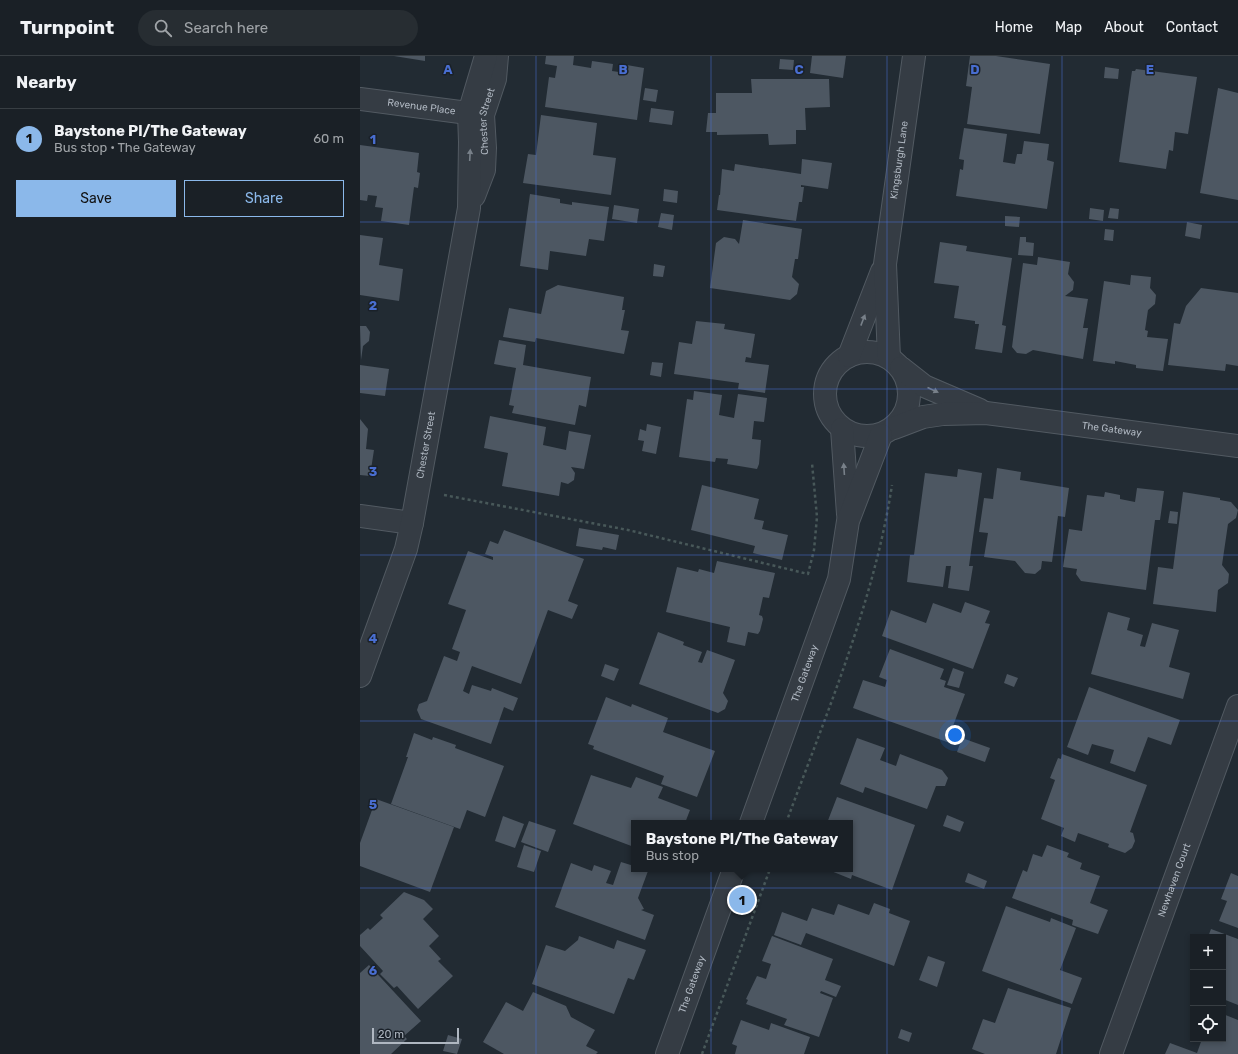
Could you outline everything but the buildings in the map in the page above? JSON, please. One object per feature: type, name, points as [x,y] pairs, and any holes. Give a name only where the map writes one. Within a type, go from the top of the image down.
[{"type":"street","name":"Chester Street","points":[[360,676],[406,549],[412,523],[469,208],[476,114],[486,56]]},
{"type":"street","name":"Chester Street","points":[[476,114],[494,80],[498,56]]},
{"type":"street","name":"Kingsburgh Lane","points":[[849,356],[885,264],[914,56]]},
{"type":"street","name":"Revenue Place","points":[[360,98],[476,114]]},
{"type":"street","name":"Kingsburgh Lane","points":[[885,264],[895,363]]},
{"type":"street","points":[[862,352],[876,352],[895,363],[908,380],[910,393],[908,406],[903,418],[888,431],[867,437],[854,435],[842,428],[832,418],[826,404],[825,390],[829,376],[837,364],[849,356],[862,352]]},
{"type":"street","name":"The Gateway","points":[[895,363],[924,386],[986,413]]},
{"type":"street","name":"The Gateway","points":[[848,522],[888,431],[923,417],[943,414],[986,413],[1238,446]]},
{"type":"street","name":"The Gateway","points":[[752,820],[839,579],[848,522],[842,428]]},
{"type":"street","points":[[360,516],[412,523]]},
{"type":"street","name":"Newhaven Court","points":[[1111,1054],[1238,706]]},
{"type":"street","name":"The Gateway","points":[[667,1054],[733,872]]},
{"type":"path","points":[[444,495],[628,530],[808,574],[814,550],[817,517],[812,463]]},
{"type":"path","points":[[787,820],[857,628],[871,584],[888,509],[892,482]]},
{"type":"path","points":[[702,1054],[769,872]]},
{"type":"place","name":"Baystone Pl/The Gateway","points":[[742,900]]}]
